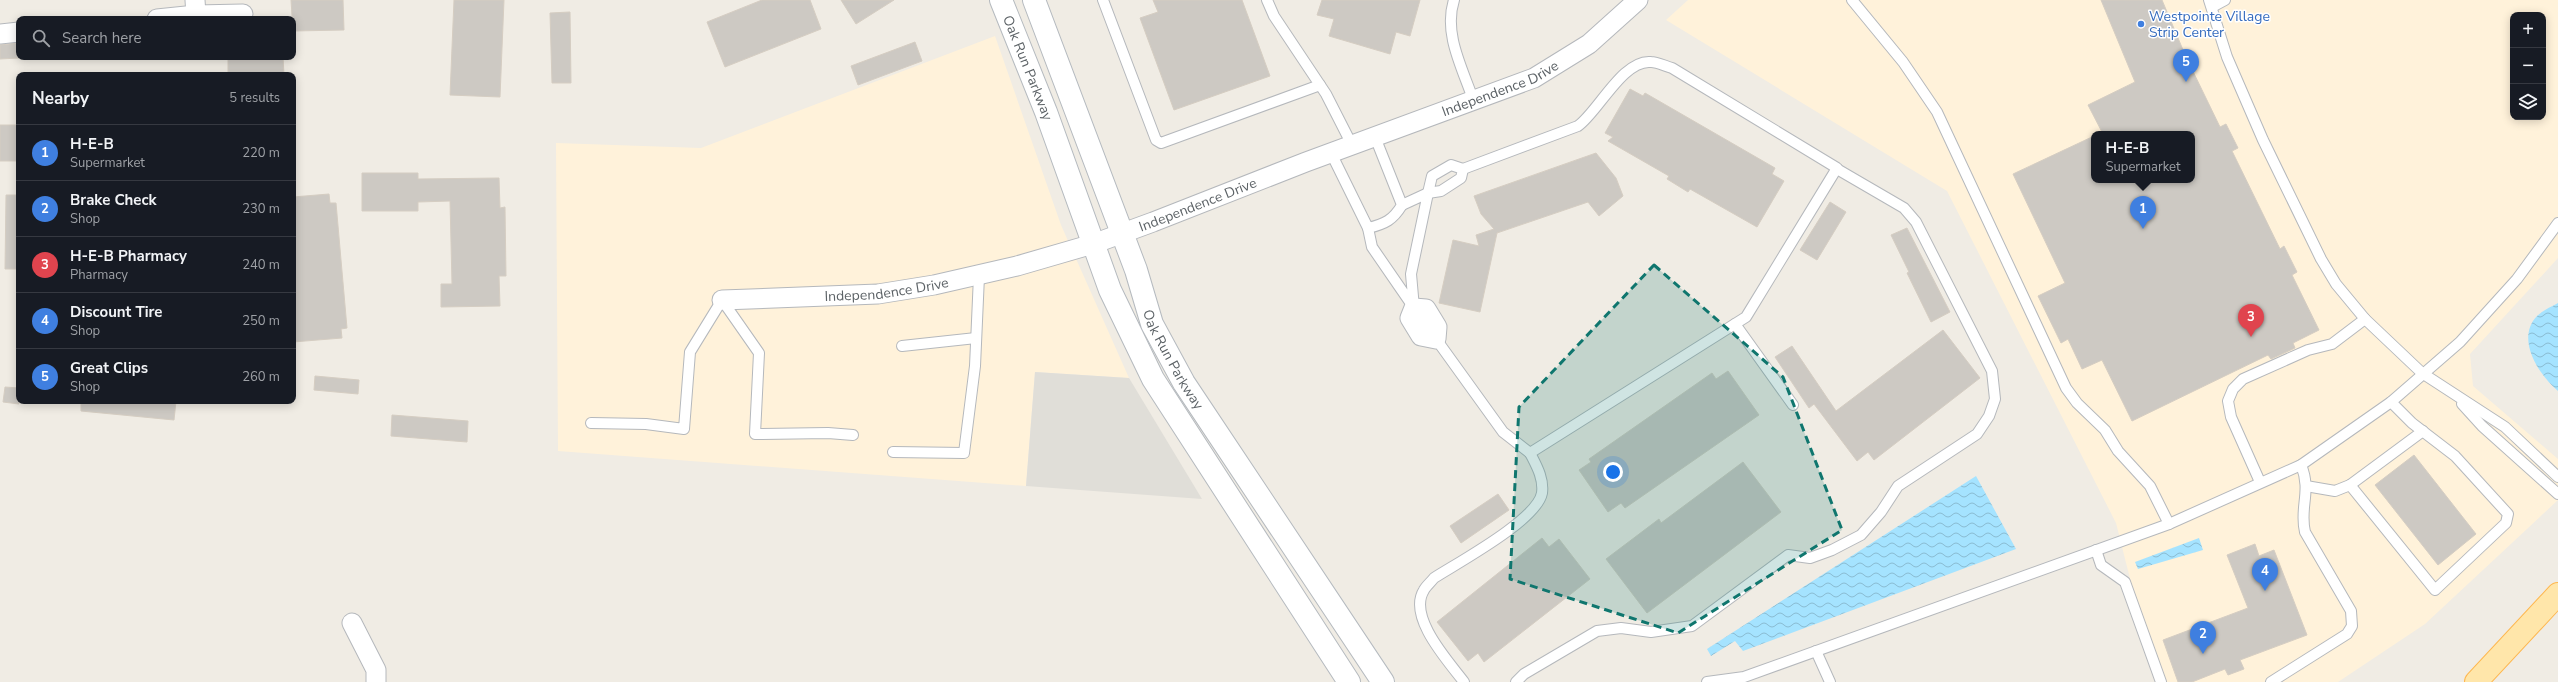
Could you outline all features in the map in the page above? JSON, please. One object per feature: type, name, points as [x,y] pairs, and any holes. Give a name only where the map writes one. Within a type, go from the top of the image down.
[{"type":"main road","points":[[2476,682],[2558,594]]},
{"type":"street","name":"Oak Run Parkway","points":[[1001,0],[1046,112],[1110,290],[1153,379],[1349,682]]},
{"type":"street","name":"Oak Run Parkway","points":[[1034,0],[1122,233],[1152,324],[1184,383],[1383,682]]},
{"type":"street","name":"Independence Drive","points":[[722,300],[878,294],[979,276],[1093,244],[1352,145],[1474,102],[1534,78],[1589,44],[1638,0]]},
{"type":"street","points":[[168,16],[196,8],[243,14]]},
{"type":"street","points":[[0,34],[16,32]]},
{"type":"street","points":[[1414,308],[1426,310],[1429,314],[1437,327],[1436,339]]},
{"type":"street","points":[[352,623],[376,670],[376,682]]},
{"type":"lane","points":[[1103,0],[1156,140],[1161,143],[1320,85]]},
{"type":"lane","points":[[1267,0],[1274,16],[1320,85],[1352,145]]},
{"type":"lane","points":[[1454,0],[1449,24],[1451,36],[1474,102]]},
{"type":"lane","points":[[1852,0],[1903,62],[1937,112],[2066,388],[2077,403],[2105,430],[2118,451],[2150,486],[2169,524]]},
{"type":"lane","points":[[2225,0],[2210,3],[2227,57],[2263,140],[2321,259],[2336,284],[2365,319],[2422,373],[2504,427],[2558,477]]},
{"type":"lane","points":[[1414,308],[1411,274],[1432,176],[1451,165],[1463,169],[1578,126],[1592,114],[1614,84],[1642,62],[1650,62],[1672,68],[1837,170],[1904,208],[1916,222],[1992,371],[1995,399],[1989,416],[1977,434],[1898,486],[1881,512],[1861,535],[1832,550],[1810,558],[1788,555],[1692,626],[1651,632],[1621,628],[1596,631],[1524,674],[1516,682]]},
{"type":"lane","points":[[1375,137],[1402,205]]},
{"type":"lane","points":[[1331,153],[1368,228],[1372,247],[1414,308]]},
{"type":"lane","points":[[1368,228],[1384,224],[1395,217],[1402,205],[1428,193],[1441,191],[1461,178],[1463,169]]},
{"type":"lane","points":[[1530,452],[1746,317],[1837,170]]},
{"type":"lane","points":[[1707,682],[1744,677],[2169,524],[2300,465],[2391,402],[2422,373],[2460,342],[2517,279],[2558,223]]},
{"type":"lane","points":[[893,452],[964,453],[975,366],[979,276]]},
{"type":"lane","points":[[591,422],[646,424],[684,429],[690,352],[722,300],[759,353],[755,434],[828,433],[853,435]]},
{"type":"lane","points":[[2260,482],[2235,426],[2228,401],[2238,383],[2308,350],[2332,344],[2365,319]]},
{"type":"lane","points":[[1735,324],[1793,405]]},
{"type":"lane","points":[[902,346],[976,338]]},
{"type":"lane","points":[[1436,339],[1503,432],[1530,452],[1540,472],[1542,484],[1539,502],[1525,519],[1434,578],[1423,590],[1420,603],[1422,619],[1433,640],[1464,682]]},
{"type":"lane","points":[[2454,395],[2482,426],[2558,494]]},
{"type":"lane","points":[[2350,485],[2435,590],[2506,523],[2508,514],[2455,456],[2422,431],[2391,402]]},
{"type":"lane","points":[[2306,486],[2335,492],[2350,485],[2422,431]]},
{"type":"lane","points":[[2272,682],[2347,634],[2352,626],[2351,611],[2305,532],[2303,521],[2306,486],[2300,465]]},
{"type":"lane","points":[[2096,550],[2101,565],[2125,582],[2161,682]]},
{"type":"lane","points":[[1816,650],[1830,682]]},
{"type":"highlighted area","points":[[1654,265],[1783,377],[1842,530],[1678,633],[1510,579],[1519,407]]},
{"type":"shaded area","points":[[1688,0],[2558,0],[2558,258],[2470,354],[2473,386],[2558,459],[2558,500],[2425,624],[2338,682],[2156,682],[2116,523],[1947,191],[1666,20]]},
{"type":"shaded area","points":[[995,36],[1061,225],[1129,378],[1035,372],[1026,486],[558,451],[556,143],[701,148]]},
{"type":"shaded area","points":[[1035,372],[1129,378],[1202,499],[1026,486]]},
{"type":"water","points":[[2558,303],[2558,391],[2537,366],[2529,346],[2528,335],[2531,325],[2537,316],[2544,310]]},
{"type":"water","points":[[1976,476],[2016,549],[1743,651],[1735,641],[1711,656],[1707,649]]},
{"type":"water","points":[[2199,538],[2203,550],[2138,569],[2135,562]]},
{"type":"building","points":[[291,0],[343,0],[344,30],[296,31],[296,16],[292,16]]},
{"type":"building","points":[[454,0],[504,0],[500,97],[450,95]]},
{"type":"building","points":[[762,0],[810,0],[821,29],[725,67],[707,22]]},
{"type":"building","points":[[841,0],[894,0],[856,24]]},
{"type":"building","points":[[1153,0],[1242,0],[1270,76],[1174,110],[1140,18],[1158,12]]},
{"type":"building","points":[[1322,0],[1420,0],[1410,36],[1396,32],[1390,54],[1329,36],[1334,19],[1317,15]]},
{"type":"building","points":[[2101,0],[2162,0],[2186,57],[2220,127],[2226,124],[2238,148],[2232,151],[2280,249],[2284,246],[2297,272],[2292,275],[2319,330],[2293,343],[2295,348],[2271,359],[2268,355],[2132,421],[2102,360],[2082,369],[2068,339],[2061,343],[2038,296],[2065,283],[2013,174],[2091,137],[2091,183],[2195,183],[2195,131],[2101,131],[2088,105],[2135,82]]},
{"type":"building","points":[[570,12],[571,83],[552,83],[550,13]]},
{"type":"building","points":[[915,42],[922,61],[858,85],[851,66]]},
{"type":"building","points":[[16,43],[16,58],[0,59],[0,45]]},
{"type":"building","points":[[228,60],[283,60],[284,72],[228,72]]},
{"type":"building","points":[[1630,89],[1643,96],[1645,93],[1775,168],[1772,174],[1784,181],[1757,227],[1690,189],[1688,192],[1667,179],[1669,176],[1608,141],[1613,137],[1605,133]]},
{"type":"building","points":[[0,125],[16,125],[16,161],[0,161]]},
{"type":"building","points":[[1596,153],[1616,178],[1623,196],[1599,216],[1588,202],[1497,233],[1480,312],[1439,303],[1453,240],[1479,246],[1476,235],[1494,229],[1481,214],[1474,196]]},
{"type":"building","points":[[362,173],[418,173],[418,179],[499,178],[500,208],[505,207],[506,276],[499,276],[500,306],[441,307],[441,284],[452,284],[450,201],[418,202],[418,211],[362,211]]},
{"type":"building","points":[[329,194],[330,203],[336,203],[347,328],[341,329],[342,338],[296,342],[296,197]]},
{"type":"building","points":[[6,195],[16,195],[16,269],[5,269]]},
{"type":"building","points":[[1830,202],[1846,212],[1817,260],[1800,250]]},
{"type":"building","points":[[1907,228],[1950,312],[1931,322],[1907,273],[1909,272],[1891,235]]},
{"type":"building","points":[[1943,330],[1980,378],[1874,460],[1868,452],[1857,461],[1814,404],[1809,408],[1775,357],[1792,346],[1836,411]]},
{"type":"building","points":[[1728,371],[1759,415],[1625,508],[1621,503],[1608,512],[1579,470],[1591,462],[1589,459],[1712,373],[1716,379]]},
{"type":"building","points":[[315,376],[359,380],[358,394],[314,390]]},
{"type":"building","points":[[5,387],[16,388],[16,404],[3,402]]},
{"type":"building","points":[[81,404],[176,404],[174,420],[81,411]]},
{"type":"building","points":[[392,415],[468,421],[467,442],[391,436]]},
{"type":"building","points":[[2414,455],[2476,534],[2438,565],[2375,485]]},
{"type":"building","points":[[1743,462],[1781,512],[1647,613],[1606,559],[1659,519],[1661,523]]},
{"type":"building","points":[[1498,494],[1509,510],[1461,543],[1450,526]]},
{"type":"building","points":[[1542,538],[1549,547],[1559,539],[1590,579],[1484,662],[1478,653],[1468,661],[1437,622]]},
{"type":"building","points":[[2255,544],[2259,556],[2274,550],[2307,635],[2240,660],[2244,669],[2228,675],[2225,669],[2192,682],[2178,682],[2163,640],[2248,608],[2227,555]]},
{"type":"place","name":"Westpointe Village Strip Center","points":[[2141,24]]},
{"type":"place","name":"Great Clips","points":[[2186,82]]},
{"type":"place","name":"H-E-B","points":[[2143,229]]},
{"type":"place","name":"H-E-B Pharmacy","points":[[2251,337]]},
{"type":"place","name":"Discount Tire","points":[[2265,591]]},
{"type":"place","name":"Brake Check","points":[[2203,654]]}]
